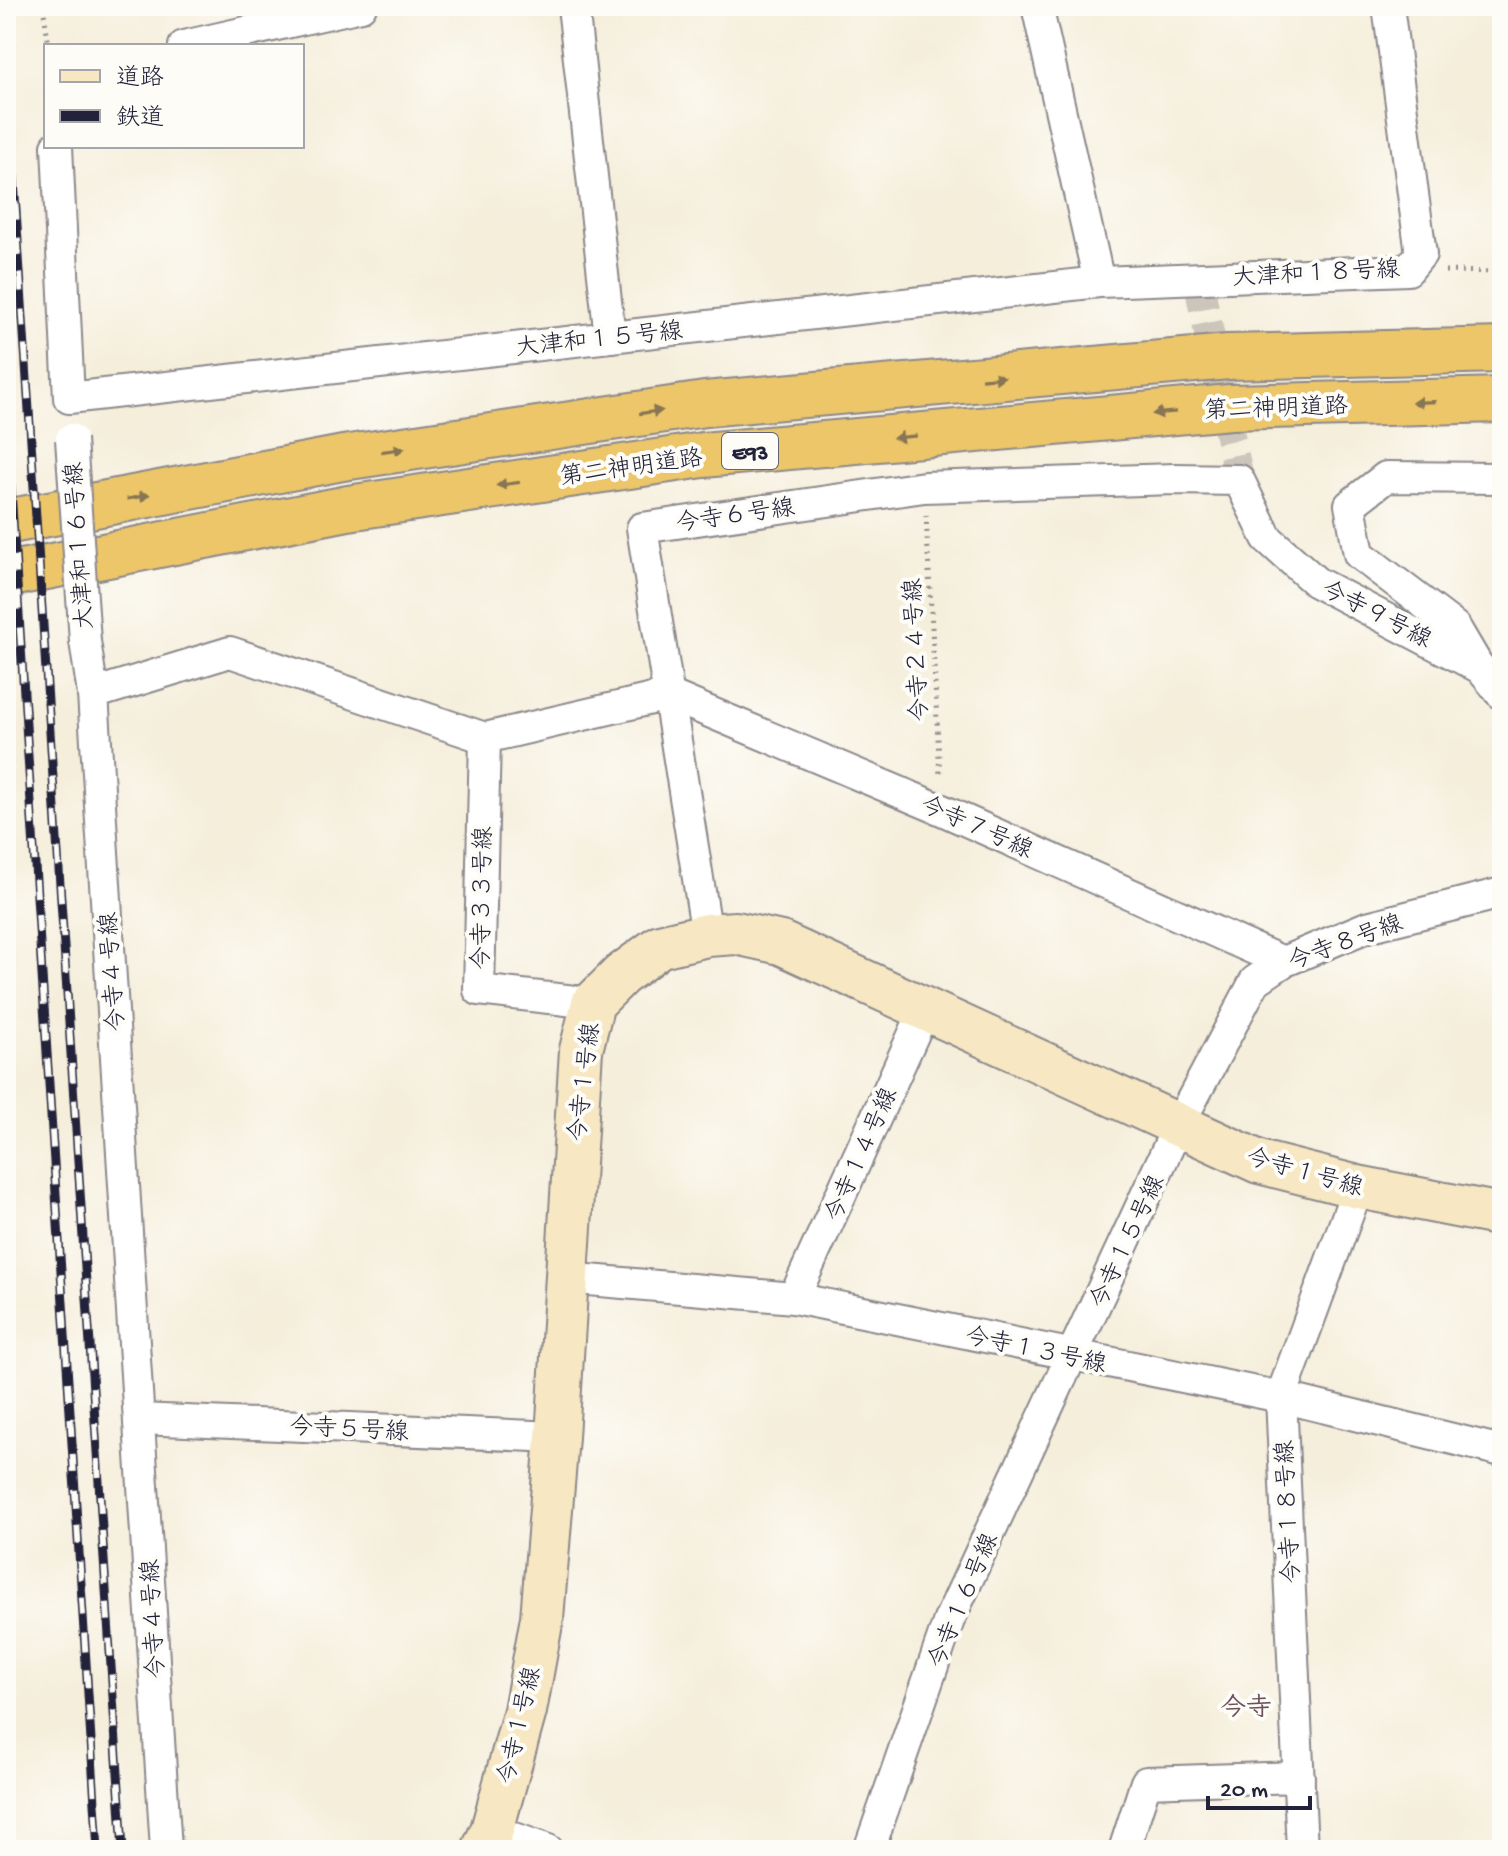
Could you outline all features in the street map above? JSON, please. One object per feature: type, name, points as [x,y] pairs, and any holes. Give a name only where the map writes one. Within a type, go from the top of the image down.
[{"type":"highway","name":"第二神明道路","points":[[6,522],[343,458],[705,404],[1228,357],[1502,350]]},
{"type":"highway","name":"第二神明道路","points":[[6,575],[348,508],[703,455],[1230,407],[1502,400]]},
{"type":"street","points":[[193,44],[361,6]]},
{"type":"street","points":[[573,6],[610,337]]},
{"type":"street","points":[[1037,6],[1099,282]]},
{"type":"street","name":"大津和１８号線","points":[[1099,282],[1408,270],[1421,254],[1388,6]]},
{"type":"street","points":[[57,148],[69,398]]},
{"type":"street","name":"大津和１５号線","points":[[69,398],[1099,282]]},
{"type":"street","name":"大津和１６号線","points":[[69,398],[85,641],[93,694]]},
{"type":"street","points":[[1480,668],[1455,627],[1359,554],[1350,505],[1386,477],[1502,478]]},
{"type":"street","name":"今寺６号線","points":[[707,935],[642,528],[924,487],[1175,479],[1239,480]]},
{"type":"street","name":"今寺９号線","points":[[1239,480],[1267,538],[1316,582],[1480,668],[1502,694]]},
{"type":"street","points":[[93,694],[230,652],[485,738],[669,695]]},
{"type":"street","name":"今寺４号線","points":[[93,694],[166,1850]]},
{"type":"street","name":"今寺７号線","points":[[669,695],[942,810],[1283,962]]},
{"type":"street","name":"今寺３３号線","points":[[485,738],[479,990],[593,1003]]},
{"type":"street","name":"今寺８号線","points":[[1179,1124],[1255,981],[1283,962],[1367,927],[1502,893]]},
{"type":"street","name":"今寺１号線","points":[[488,1840],[525,1711],[542,1618],[557,1437],[581,1050],[593,1003],[621,975],[660,946],[707,935],[736,933],[781,943],[1259,1162],[1358,1187],[1502,1215]]},
{"type":"street","name":"今寺１４号線","points":[[794,1298],[925,1009]]},
{"type":"street","name":"今寺１５号線","points":[[1073,1357],[1179,1124]]},
{"type":"street","name":"今寺１８号線","points":[[1302,1850],[1281,1397],[1358,1187]]},
{"type":"street","name":"今寺１３号線","points":[[566,1278],[794,1298],[1281,1397],[1502,1451]]},
{"type":"street","name":"今寺１６号線","points":[[869,1850],[949,1620],[1073,1357]]},
{"type":"street","name":"今寺５号線","points":[[140,1419],[557,1437]]},
{"type":"street","points":[[1124,1850],[1146,1782],[1299,1777]]},
{"type":"street","points":[[488,1840],[548,1850]]},
{"type":"path","points":[[43,6],[49,44]]},
{"type":"path","points":[[1408,270],[1502,272]]},
{"type":"path","name":"今寺２４号線","points":[[924,487],[942,810]]},
{"type":"tunnel","points":[[1198,279],[1239,480]]},
{"type":"railway","points":[[6,58],[123,1850]]},
{"type":"railway","points":[[6,412],[98,1850]]},
{"type":"district","name":"今寺","points":[[1246,1706]]}]
